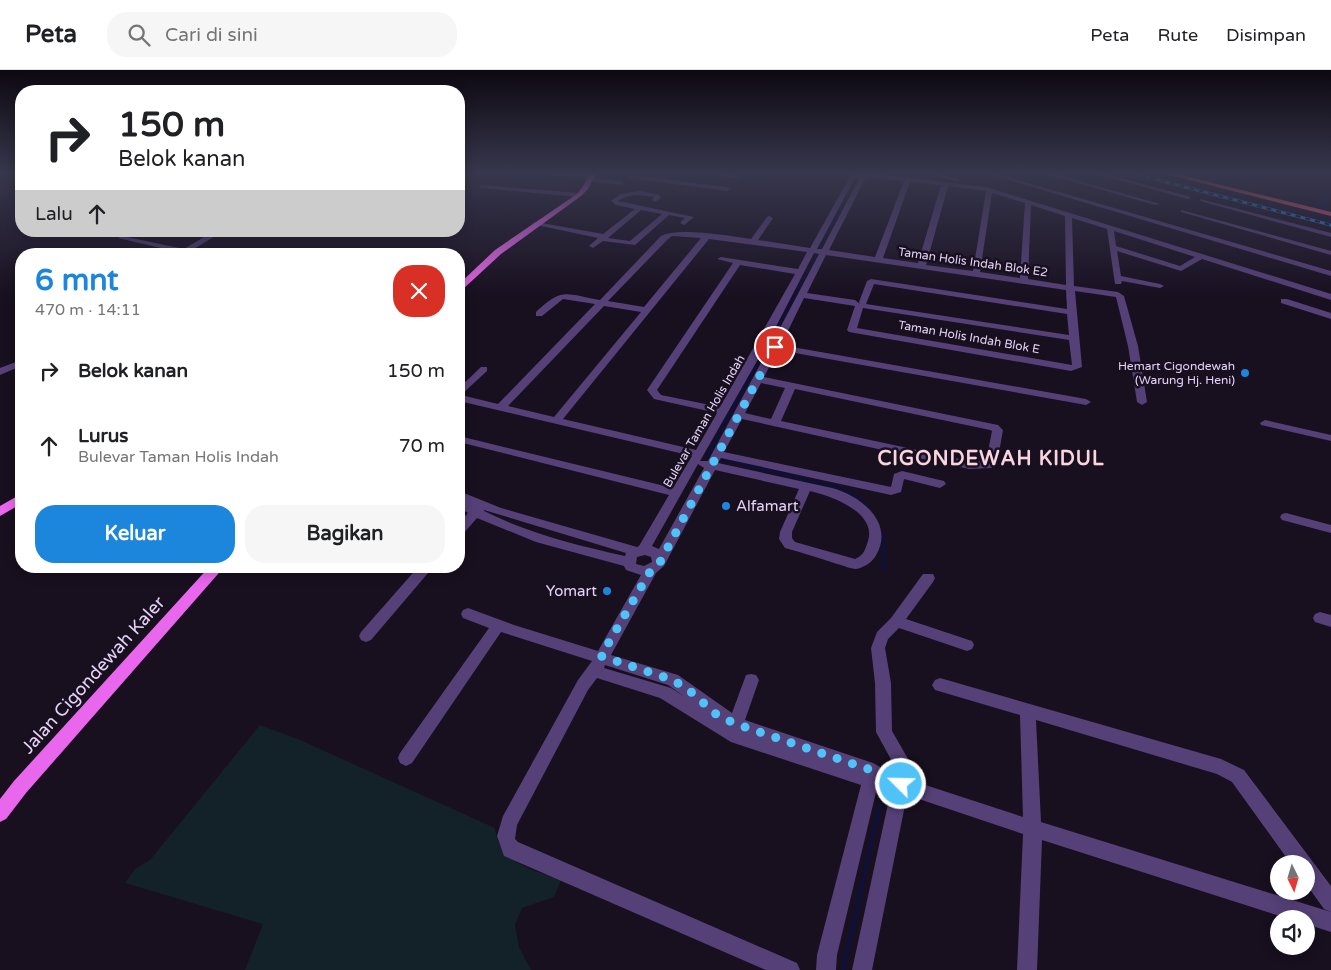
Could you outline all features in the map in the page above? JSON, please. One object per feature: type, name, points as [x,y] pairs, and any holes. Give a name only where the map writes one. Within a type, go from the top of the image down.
[{"type":"main road","points":[[465,282],[491,258],[549,215]]},
{"type":"main road","points":[[0,512],[15,502]]},
{"type":"main road","name":"Jalan Cigondewah Kaler","points":[[0,813],[20,787],[212,573]]},
{"type":"street","points":[[593,246],[631,215]]},
{"type":"street","points":[[536,224],[632,243],[665,215]]},
{"type":"street","points":[[682,215],[691,217],[684,223]]},
{"type":"street","name":"Bulevar Taman Holis Indah","points":[[790,970],[511,849],[506,842],[506,832],[509,822],[583,685],[655,565],[723,411],[762,344],[811,250],[834,215]]},
{"type":"street","name":"Bulevar Taman Holis Indah","points":[[636,554],[677,493],[702,462],[717,454],[802,295],[841,215]]},
{"type":"street","points":[[878,260],[895,215]]},
{"type":"street","points":[[922,267],[936,215]]},
{"type":"street","points":[[976,275],[984,215]]},
{"type":"street","points":[[1024,282],[1027,215]]},
{"type":"street","name":"Taman Holis Indah Blok E","points":[[1068,215],[1071,312],[1078,365],[1071,368],[852,330],[860,304],[871,281],[1071,312]]},
{"type":"street","points":[[1071,215],[1331,297]]},
{"type":"street","points":[[1127,215],[1164,221],[1331,274]]},
{"type":"street","points":[[1187,215],[1331,253]]},
{"type":"street","points":[[1258,215],[1331,235]]},
{"type":"street","points":[[753,242],[769,218]]},
{"type":"street","points":[[1152,227],[1164,221]]},
{"type":"street","points":[[1110,227],[1118,223]]},
{"type":"street","points":[[1110,227],[1117,280],[1160,286]]},
{"type":"street","points":[[1136,235],[1144,231]]},
{"type":"street","name":"Taman Holis Indah Blok E2","points":[[501,408],[666,235],[678,234],[811,250],[1118,295],[1120,296],[1133,346],[1142,402]]},
{"type":"street","points":[[556,421],[707,236]]},
{"type":"street","points":[[192,248],[210,237]]},
{"type":"street","points":[[122,238],[163,248]]},
{"type":"street","points":[[1113,247],[1181,269],[1202,256]]},
{"type":"street","points":[[721,258],[800,272]]},
{"type":"street","points":[[723,411],[666,400],[654,394],[652,390],[669,362],[738,262]]},
{"type":"street","name":"Taman Holis Indah Blok E","points":[[802,295],[1073,338]]},
{"type":"street","points":[[539,314],[554,300],[562,296],[646,310]]},
{"type":"street","points":[[1284,301],[1331,316]]},
{"type":"street","points":[[762,344],[1086,402]]},
{"type":"street","points":[[0,372],[15,366]]},
{"type":"street","points":[[465,387],[484,369]]},
{"type":"street","points":[[739,415],[969,465],[990,464],[993,459],[998,430],[994,426],[758,379]]},
{"type":"street","points":[[775,422],[791,386]]},
{"type":"street","points":[[465,399],[556,421],[702,462],[844,496],[873,524],[877,533],[872,552],[863,562],[855,564],[790,545],[785,539],[786,532],[806,487]]},
{"type":"street","points":[[1265,423],[1331,438]]},
{"type":"street","points":[[465,440],[677,493]]},
{"type":"street","points":[[717,454],[891,491],[897,489],[898,478],[902,475],[940,484]]},
{"type":"street","points":[[465,499],[501,526],[570,547],[636,554],[652,550],[658,554],[655,565],[637,570],[631,567],[636,554]]},
{"type":"street","points":[[465,504],[478,509]]},
{"type":"street","points":[[465,524],[478,509]]},
{"type":"street","points":[[1286,516],[1331,528]]},
{"type":"street","points":[[366,636],[422,573]]},
{"type":"street","points":[[826,970],[827,955],[883,779],[903,764],[884,732],[883,683],[878,648],[882,636],[896,622],[928,578]]},
{"type":"street","points":[[468,614],[499,624],[665,693],[737,737],[883,779],[1331,922]]},
{"type":"street","points":[[896,622],[967,645]]},
{"type":"street","points":[[406,758],[499,624]]},
{"type":"street","points":[[597,664],[673,680],[690,691],[717,715],[736,724],[883,779]]},
{"type":"street","points":[[736,724],[751,680]]},
{"type":"street","points":[[940,685],[1220,767],[1238,776],[1296,855]]},
{"type":"street","points":[[1028,712],[1033,848],[1030,969]]},
{"type":"street","points":[[862,970],[883,779]]},
{"type":"street","points":[[1315,880],[1331,902]]},
{"type":"shaded area","points":[[260,725],[300,740],[495,828],[498,840],[510,857],[528,868],[561,880],[554,897],[522,908],[515,925],[519,947],[531,970],[245,970],[263,924],[125,883],[135,869],[150,860]]},
{"type":"waterway","points":[[818,250],[837,215]]},
{"type":"waterway","points":[[1324,215],[1331,220]]},
{"type":"waterway","points":[[810,266],[816,255]]},
{"type":"waterway","points":[[770,342],[811,265]]},
{"type":"waterway","points":[[746,385],[765,349]]},
{"type":"waterway","points":[[710,456],[707,456],[746,383]]},
{"type":"waterway","points":[[722,459],[849,491],[861,500],[868,509]]},
{"type":"waterway","points":[[880,531],[881,535]]},
{"type":"waterway","points":[[881,534],[884,542],[884,570]]},
{"type":"waterway","points":[[843,970],[880,805]]},
{"type":"railway","points":[[1293,215],[1331,225]]},
{"type":"place","name":"Hemart Cigondewah (Warung Hj. Heni)","points":[[1245,373]]},
{"type":"place","name":"Alfamart","points":[[726,506]]},
{"type":"place","name":"Yomart","points":[[607,591]]},
{"type":"district","name":"CIGONDEWAH KIDUL","points":[[991,458]]},
{"type":"route","points":[[775,347],[659,564],[651,570],[601,656],[673,680],[690,691],[717,715],[736,724],[874,771],[887,780],[901,784]]}]
